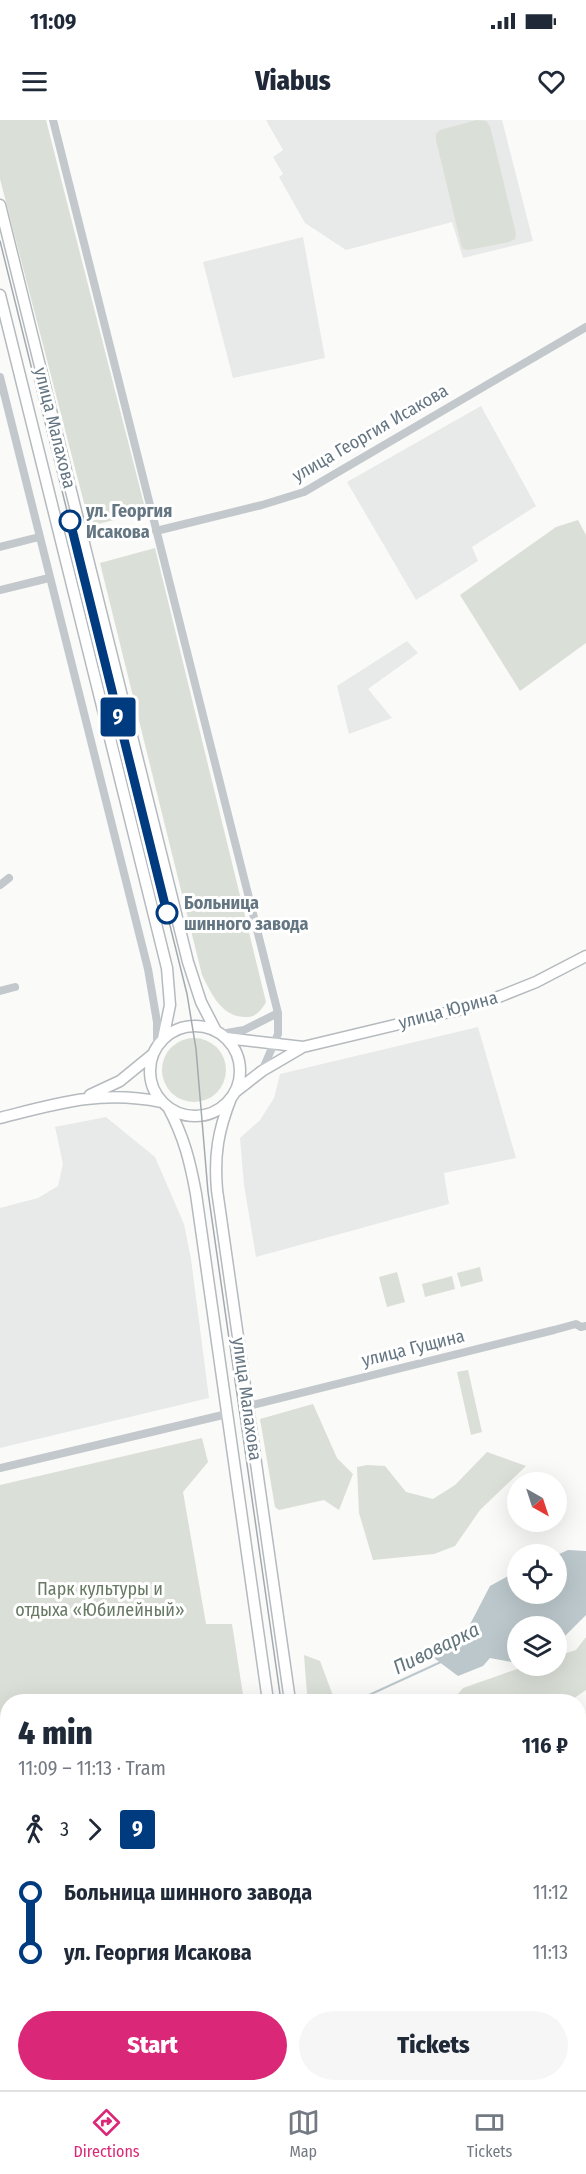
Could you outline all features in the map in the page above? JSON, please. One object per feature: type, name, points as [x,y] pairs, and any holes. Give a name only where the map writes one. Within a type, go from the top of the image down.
[{"type":"main road","name":"улица Малахова","points":[[0,205],[188,962],[201,1002],[221,1034]]},
{"type":"main road","name":"улица Малахова","points":[[0,295],[167,968],[170,1005],[158,1046]]},
{"type":"main road","name":"улица Юрина","points":[[233,1095],[262,1071],[303,1047],[462,1009],[536,982],[586,956]]},
{"type":"main road","points":[[0,1118],[81,1099],[124,1097],[165,1105],[182,1114],[201,1116],[218,1110],[233,1095],[240,1073],[240,1063],[232,1045],[221,1034],[200,1026],[188,1026],[179,1029],[120,1081],[81,1099]]},
{"type":"main road","name":"улица Юрина","points":[[221,1034],[274,1045],[303,1047]]},
{"type":"main road","points":[[158,1046],[150,1063],[150,1080],[165,1105]]},
{"type":"main road","name":"улица Малахова","points":[[233,1095],[218,1137],[215,1169],[289,1694]]},
{"type":"main road","name":"улица Малахова","points":[[165,1105],[181,1130],[188,1150],[196,1194],[267,1694]]},
{"type":"street","points":[[53,120],[278,1013],[279,1023],[274,1045],[262,1071]]},
{"type":"street","name":"улица Георгия Исакова","points":[[156,531],[262,505],[304,492],[586,327]]},
{"type":"street","points":[[0,377],[148,969],[157,1022],[158,1046]]},
{"type":"street","points":[[0,547],[39,537]]},
{"type":"street","points":[[0,590],[49,578]]},
{"type":"street","points":[[0,885],[9,878]]},
{"type":"street","points":[[0,991],[15,987]]},
{"type":"street","points":[[221,1034],[244,1030],[278,1013]]},
{"type":"street","name":"улица Гущина","points":[[248,1406],[570,1326],[586,1326]]},
{"type":"street","points":[[0,1468],[227,1414]]},
{"type":"shaded area","points":[[266,120],[502,120],[533,241],[463,258],[452,222],[346,250],[305,223],[279,177],[283,174],[273,157],[283,150]]},
{"type":"shaded area","points":[[303,237],[325,358],[233,378],[203,262]]},
{"type":"shaded area","points":[[481,406],[536,506],[472,547],[478,561],[416,600],[347,482]]},
{"type":"shaded area","points":[[407,641],[418,653],[368,689],[392,718],[349,734],[337,686]]},
{"type":"shaded area","points":[[478,1027],[516,1158],[444,1173],[449,1204],[256,1257],[244,1185],[240,1138],[260,1120],[274,1098],[280,1074]]},
{"type":"shaded area","points":[[106,1117],[155,1157],[184,1224],[191,1259],[209,1398],[0,1448],[0,1208],[38,1198],[58,1186],[63,1164],[55,1127]]},
{"type":"shaded area","points":[[567,1550],[586,1551],[586,1615],[567,1634],[567,1616],[507,1616],[507,1661],[490,1658],[483,1666],[458,1676],[434,1658],[443,1641],[466,1632],[490,1586],[507,1577],[507,1604],[567,1604]]},
{"type":"green space","points":[[0,120],[46,120],[146,512],[90,526],[0,179]]},
{"type":"green space","points":[[477,120],[486,121],[490,126],[516,234],[515,239],[509,242],[468,250],[463,249],[461,244],[436,134],[440,130]]},
{"type":"green space","points":[[578,520],[586,535],[586,643],[520,691],[460,595],[556,527]]},
{"type":"green space","points":[[155,548],[266,1002],[260,1011],[251,1016],[236,1016],[223,1008],[213,996],[202,975],[100,563]]},
{"type":"green space","points":[[194,1038],[212,1043],[217,1047],[221,1052],[226,1070],[221,1088],[217,1093],[212,1097],[194,1102],[176,1097],[171,1093],[167,1088],[162,1070],[167,1052],[171,1047],[176,1043]]},
{"type":"green space","points":[[480,1267],[483,1281],[461,1287],[457,1273]]},
{"type":"green space","points":[[397,1272],[405,1302],[387,1307],[379,1277]]},
{"type":"green space","points":[[452,1276],[455,1289],[425,1297],[422,1284]]},
{"type":"green space","points":[[468,1370],[482,1432],[471,1435],[457,1372]]},
{"type":"green space","points":[[313,1404],[337,1458],[353,1474],[339,1510],[324,1500],[279,1510],[275,1507],[260,1419]]},
{"type":"green space","name":"Парк культуры и отдыха «Юбилейный»","points":[[202,1438],[208,1462],[183,1492],[206,1624],[232,1624],[243,1694],[0,1694],[0,1485]]},
{"type":"green space","points":[[487,1452],[526,1466],[520,1472],[507,1472],[507,1484],[480,1510],[455,1546],[434,1554],[373,1560],[359,1513],[357,1467],[385,1466],[406,1492],[433,1499],[455,1485]]},
{"type":"green space","points":[[586,1637],[586,1690],[580,1694],[458,1694],[463,1688],[507,1673],[507,1676],[567,1676],[567,1653],[576,1650]]},
{"type":"green space","points":[[304,1655],[320,1661],[332,1694],[307,1694]]},
{"type":"waterway","name":"Пивоварка","points":[[371,1694],[443,1661]]},
{"type":"tram line","points":[[0,241],[187,994],[196,1049],[208,1192],[280,1694]]},
{"type":"tram line","name":"9","points":[[70,521],[167,913]]},
{"type":"place","name":"ул. Георгия Исакова","points":[[70,521]]},
{"type":"place","name":"Больница шинного завода","points":[[167,913]]}]
